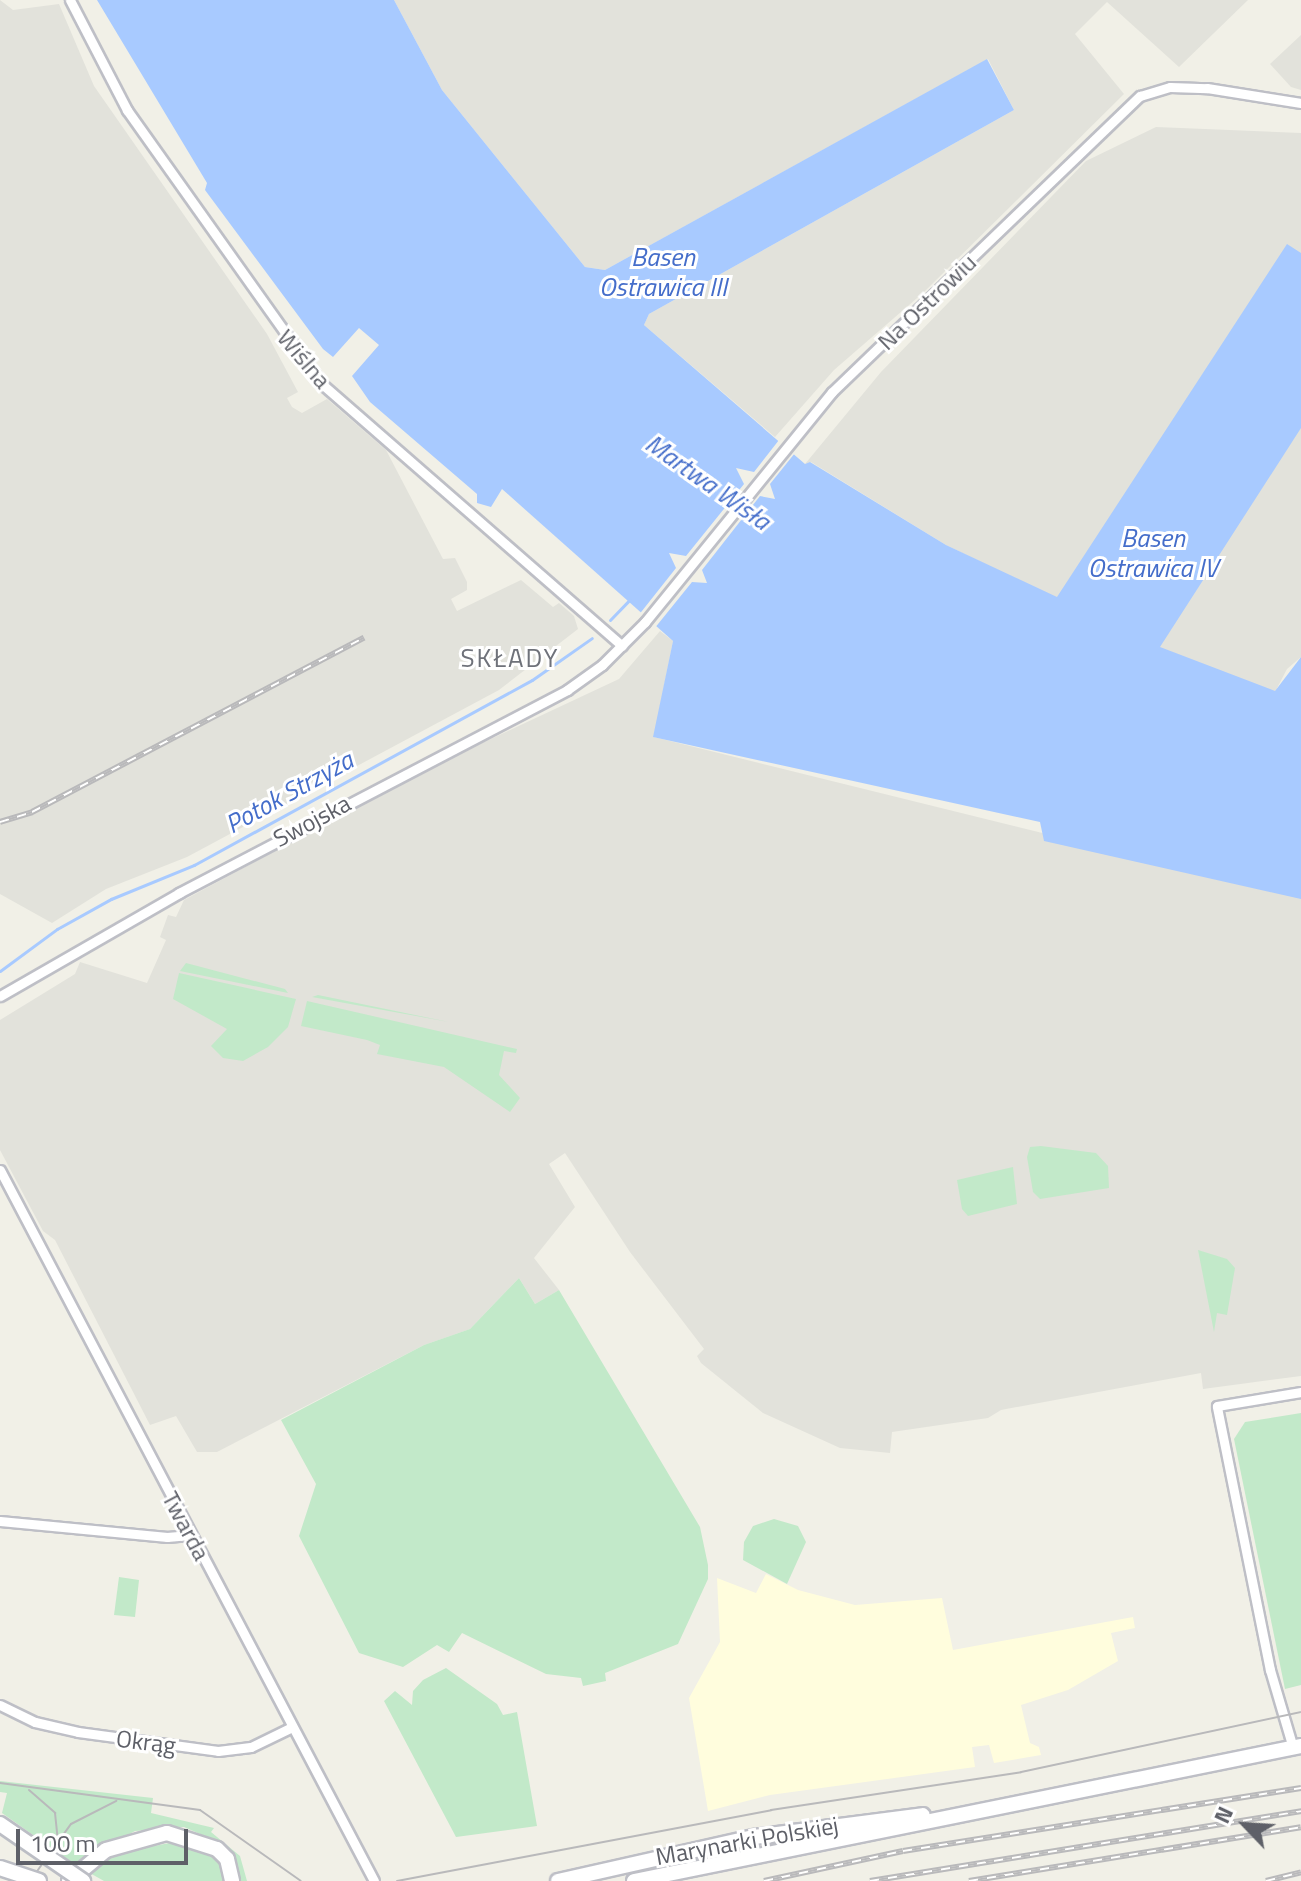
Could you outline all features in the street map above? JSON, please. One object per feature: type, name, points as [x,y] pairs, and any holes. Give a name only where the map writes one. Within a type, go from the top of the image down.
[{"type":"main road","name":"Marynarki Polskiej","points":[[634,1881],[730,1859],[1297,1747]]},
{"type":"main road","name":"Marynarki Polskiej","points":[[558,1881],[728,1841],[888,1817],[938,1817]]},
{"type":"main road","points":[[0,1824],[83,1881]]},
{"type":"main road","points":[[69,1881],[106,1850],[167,1833],[203,1840],[217,1849],[227,1859],[232,1881]]},
{"type":"main road","points":[[728,1841],[730,1859]]},
{"type":"main road","points":[[0,1868],[39,1881]]},
{"type":"street","name":"Wiślna","points":[[70,0],[127,110],[322,384],[622,646]]},
{"type":"street","name":"Na Ostrowiu","points":[[622,646],[842,382],[1140,96],[1170,87],[1207,88],[1301,103]]},
{"type":"street","name":"Swojska","points":[[0,996],[193,885],[567,690],[622,646]]},
{"type":"street","name":"Twarda","points":[[0,1170],[374,1881]]},
{"type":"street","points":[[1297,1747],[1270,1670],[1217,1406],[1301,1392]]},
{"type":"street","points":[[0,1521],[167,1537],[190,1535]]},
{"type":"street","name":"Okrąg","points":[[0,1705],[35,1722],[99,1736],[218,1751],[251,1747],[292,1727]]},
{"type":"shaded area","points":[[0,0],[13,10],[59,4],[94,86],[267,334],[298,392],[287,398],[292,407],[302,413],[327,399],[386,450],[443,559],[455,558],[467,582],[467,590],[451,599],[457,611],[521,580],[553,607],[559,603],[574,616],[578,629],[499,690],[187,857],[106,889],[52,923],[0,894]]},
{"type":"shaded area","points":[[394,0],[1248,0],[1179,67],[1107,2],[1075,34],[1124,94],[924,292],[834,370],[775,437],[644,325],[649,314],[1014,110],[988,59],[605,270],[585,267],[442,90]]},
{"type":"shaded area","points":[[1301,35],[1301,90],[1291,87],[1270,64]]},
{"type":"shaded area","points":[[1156,127],[1301,133],[1301,657],[1287,669],[1275,692],[1169,654],[946,545],[811,462],[805,464],[881,372],[1086,161]]},
{"type":"shaded area","points":[[660,631],[673,641],[654,737],[1301,897],[1301,1376],[1203,1389],[1201,1373],[1001,1410],[988,1418],[892,1432],[890,1453],[840,1448],[763,1413],[701,1363],[697,1356],[704,1349],[630,1252],[565,1153],[549,1164],[575,1207],[534,1258],[559,1290],[535,1304],[519,1278],[470,1329],[424,1345],[217,1452],[197,1452],[176,1416],[150,1425],[55,1240],[43,1231],[0,1150],[0,1020],[75,974],[80,962],[147,983],[166,940],[160,937],[168,915],[176,917],[184,900],[431,767],[619,679]]},
{"type":"shaded area","points":[[766,1574],[798,1590],[855,1605],[942,1598],[953,1650],[1133,1617],[1135,1628],[1111,1633],[1118,1661],[1068,1690],[1021,1705],[1030,1743],[1039,1747],[1041,1755],[994,1763],[989,1745],[972,1747],[975,1767],[770,1795],[708,1811],[689,1698],[720,1642],[717,1578],[756,1593]]},
{"type":"green space","points":[[186,963],[285,989],[288,993],[180,971]]},
{"type":"green space","points":[[179,973],[296,999],[288,1027],[268,1047],[243,1061],[223,1058],[211,1046],[227,1029],[173,999]]},
{"type":"green space","points":[[318,995],[449,1022],[312,997]]},
{"type":"green space","points":[[307,1001],[517,1049],[516,1053],[504,1051],[499,1075],[520,1098],[510,1112],[444,1067],[377,1054],[380,1045],[367,1040],[301,1026]]},
{"type":"green space","points":[[1030,1147],[1096,1153],[1108,1166],[1109,1188],[1040,1199],[1033,1192],[1027,1157]]},
{"type":"green space","points":[[1013,1167],[1017,1204],[968,1216],[962,1209],[957,1180]]},
{"type":"green space","points":[[1198,1250],[1227,1259],[1235,1268],[1227,1315],[1217,1313],[1214,1332]]},
{"type":"green space","points":[[519,1278],[535,1304],[559,1290],[700,1527],[708,1565],[708,1579],[678,1644],[605,1673],[606,1681],[583,1686],[581,1678],[546,1674],[462,1633],[449,1652],[437,1645],[403,1667],[359,1653],[299,1536],[316,1484],[281,1420],[424,1345],[470,1329]]},
{"type":"green space","points":[[1301,1413],[1301,1685],[1285,1689],[1234,1439],[1245,1422]]},
{"type":"green space","points":[[774,1519],[798,1526],[806,1542],[787,1584],[743,1560],[744,1542],[753,1526]]},
{"type":"green space","points":[[119,1577],[139,1580],[135,1617],[114,1615]]},
{"type":"green space","points":[[446,1668],[497,1704],[503,1715],[517,1712],[537,1826],[456,1837],[384,1701],[395,1691],[412,1705],[413,1691],[423,1680]]},
{"type":"green space","points":[[0,1781],[153,1798],[151,1813],[214,1828],[211,1832],[240,1856],[247,1881],[240,1881],[223,1844],[184,1827],[135,1831],[74,1864],[2,1813],[7,1793],[0,1792]]},
{"type":"green space","points":[[175,1842],[206,1850],[219,1862],[224,1881],[104,1881],[88,1872],[117,1853]]},
{"type":"water","points":[[97,0],[394,0],[442,90],[585,267],[605,270],[987,59],[1014,110],[649,314],[644,325],[805,464],[810,462],[946,545],[1057,597],[1287,244],[1301,253],[1301,428],[1160,647],[1275,691],[1301,657],[1301,899],[1044,841],[1040,822],[653,737],[673,641],[502,489],[491,507],[477,503],[477,494],[370,402],[352,376],[379,345],[359,328],[333,357],[323,349],[205,190],[207,183]]},
{"type":"pier","points":[[779,440],[795,453],[770,484],[775,499],[760,496],[702,570],[707,583],[692,582],[654,629],[638,616],[676,568],[669,553],[686,556],[744,484],[736,468],[754,472]]},
{"type":"waterway","name":"Potok Strzyża","points":[[610,620],[629,600]]},
{"type":"waterway","name":"Potok Strzyża","points":[[0,971],[57,929],[111,899],[194,865],[532,680],[592,638]]},
{"type":"tram line","points":[[397,1881],[771,1810],[1021,1772],[1301,1712]]},
{"type":"tram line","points":[[0,1783],[200,1810],[301,1881]]},
{"type":"tram line","points":[[29,1790],[55,1813],[58,1844]]},
{"type":"tram line","points":[[30,1881],[71,1824],[116,1801]]},
{"type":"railway","points":[[0,822],[32,812],[364,638]]},
{"type":"railway","points":[[764,1881],[903,1851],[1301,1788]]},
{"type":"railway","points":[[870,1881],[1301,1811]]},
{"type":"railway","points":[[969,1881],[1301,1827]]},
{"type":"railway","points":[[1266,1881],[1301,1872]]},
{"type":"district","name":"SKŁADY","points":[[510,658]]},
{"type":"water label","name":"Basen Ostrawica III","points":[[663,272]]},
{"type":"water label","name":"Martwa Wisła","points":[[708,482]]},
{"type":"water label","name":"Basen Ostrawica IV","points":[[1153,553]]}]
